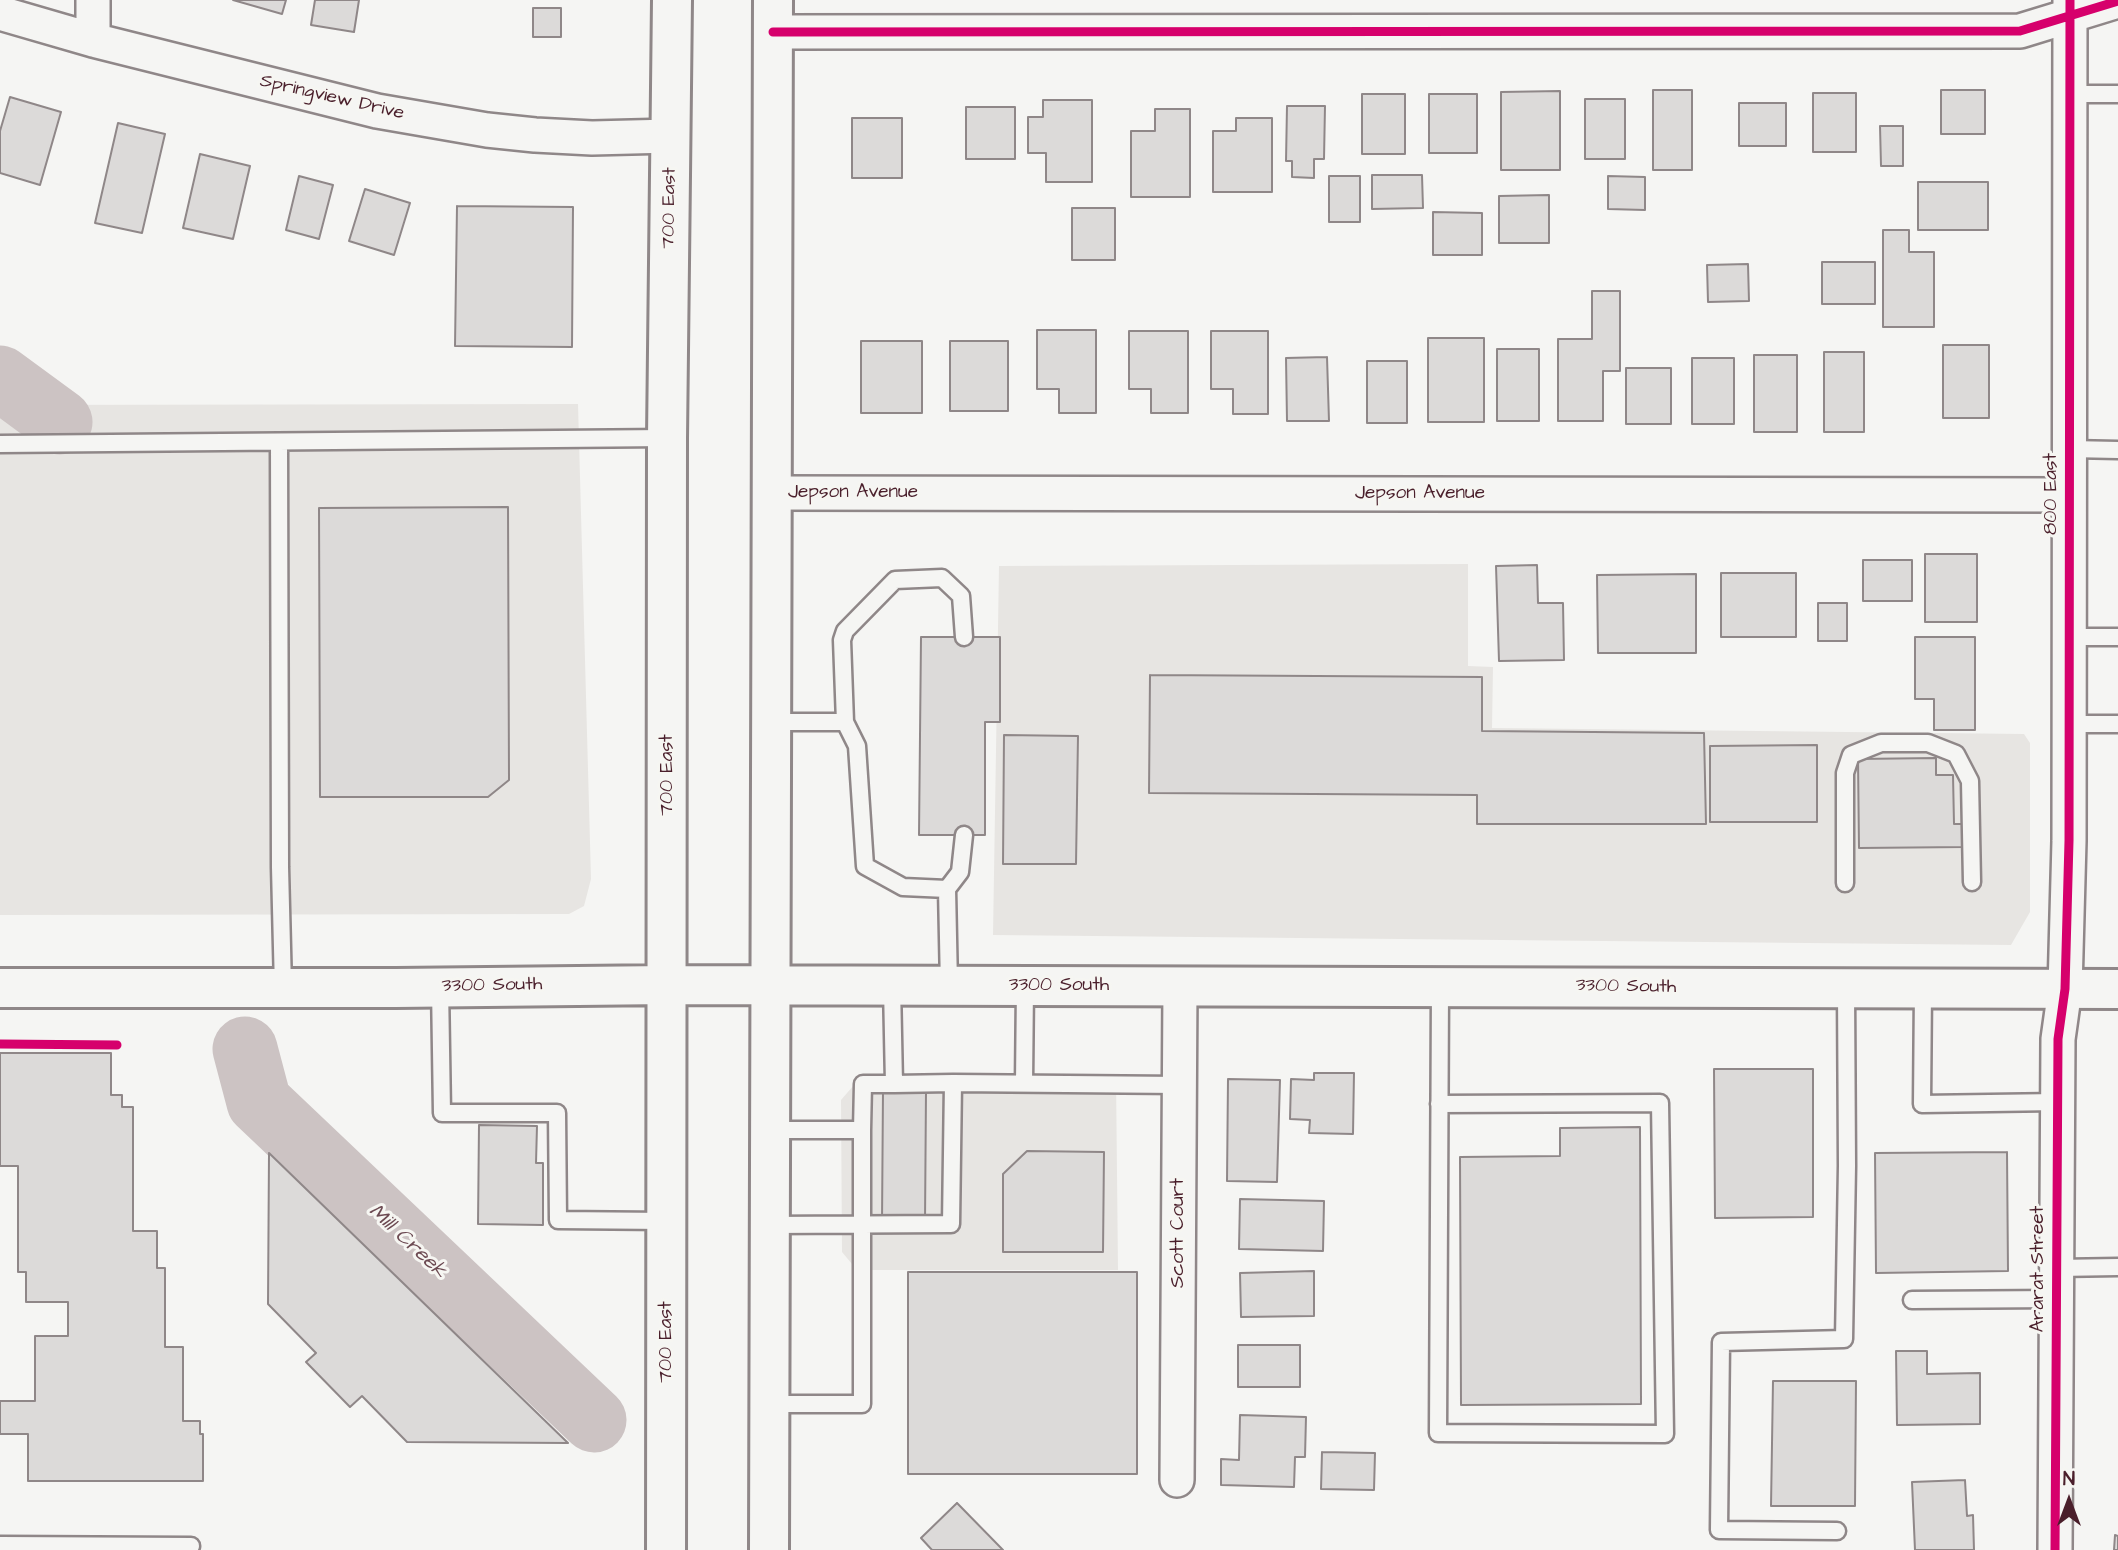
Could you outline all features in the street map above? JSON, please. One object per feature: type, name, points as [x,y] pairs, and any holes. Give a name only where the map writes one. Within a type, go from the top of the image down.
[{"type":"main road","name":"700 East","points":[[666,1550],[667,438],[671,0]]},
{"type":"main road","points":[[769,1550],[773,16]]},
{"type":"main road","name":"3300 South","points":[[0,988],[1440,985],[2118,989]]},
{"type":"street","points":[[93,0],[93,40]]},
{"type":"street","points":[[773,16],[2020,31],[2070,8],[2118,1]]},
{"type":"street","name":"800 East","points":[[2065,989],[2069,724],[2070,8]]},
{"type":"street","name":"Springview Drive","points":[[0,13],[93,40],[377,111],[487,130],[592,138],[671,136]]},
{"type":"street","name":"Jepson Avenue","points":[[772,493],[2069,495]]},
{"type":"street","name":"Scott Court","points":[[1177,1480],[1180,986]]},
{"type":"street","name":"Ararat Street","points":[[2055,1550],[2058,1039],[2065,989]]},
{"type":"lane","points":[[2070,94],[2118,94]]},
{"type":"lane","points":[[0,444],[667,438]]},
{"type":"lane","points":[[279,442],[280,879],[283,988]]},
{"type":"lane","points":[[2070,449],[2118,450]]},
{"type":"lane","points":[[947,889],[903,887],[864,866],[857,746],[845,722],[842,640],[845,631],[895,580],[942,578],[961,596],[964,637]]},
{"type":"lane","points":[[2069,637],[2118,637]]},
{"type":"lane","points":[[771,722],[845,722]]},
{"type":"lane","points":[[2069,724],[2118,723]]},
{"type":"lane","points":[[1845,883],[1844,773],[1851,755],[1881,743],[1928,743],[1956,754],[1969,781],[1972,882]]},
{"type":"lane","points":[[949,986],[947,889],[960,872],[964,835]]},
{"type":"lane","points":[[1439,1104],[1660,1103],[1665,1434],[1438,1433],[1439,1104],[1440,985]]},
{"type":"lane","points":[[440,986],[442,1113],[557,1113],[558,1220],[668,1222]]},
{"type":"lane","points":[[892,986],[894,1084]]},
{"type":"lane","points":[[1024,1083],[1025,986]]},
{"type":"lane","points":[[1837,1531],[1719,1530],[1721,1342],[1844,1339],[1846,989]]},
{"type":"lane","points":[[1923,989],[1922,1104],[2058,1102]]},
{"type":"lane","points":[[770,1225],[951,1224],[953,1083]]},
{"type":"lane","points":[[769,1404],[862,1404],[863,1084],[1180,1085]]},
{"type":"lane","points":[[770,1130],[862,1130]]},
{"type":"lane","points":[[1912,1300],[2057,1283],[2118,1268]]},
{"type":"lane","points":[[0,1545],[191,1546]]},
{"type":"shaded area","points":[[578,404],[591,879],[584,906],[569,914],[0,915],[0,405]]},
{"type":"shaded area","points":[[1468,564],[1468,666],[1493,667],[1492,728],[2024,734],[2030,743],[2030,912],[2011,945],[993,935],[999,566]]},
{"type":"shaded area","points":[[1116,1077],[1118,1270],[857,1270],[842,1252],[841,1100],[860,1078]]},
{"type":"building","points":[[233,0],[286,0],[282,14]]},
{"type":"building","points":[[315,0],[359,0],[354,32],[311,25]]},
{"type":"building","points":[[533,8],[561,8],[561,37],[533,37]]},
{"type":"building","points":[[1653,90],[1692,90],[1692,170],[1653,170]]},
{"type":"building","points":[[1941,90],[1985,90],[1985,134],[1941,134]]},
{"type":"building","points":[[1560,91],[1560,170],[1501,170],[1501,92]]},
{"type":"building","points":[[1813,93],[1856,93],[1856,152],[1813,152]]},
{"type":"building","points":[[1362,94],[1405,94],[1405,154],[1362,154]]},
{"type":"building","points":[[1429,94],[1477,94],[1477,153],[1429,153]]},
{"type":"building","points":[[10,97],[61,112],[40,185],[0,173],[0,131]]},
{"type":"building","points":[[1585,99],[1625,99],[1625,159],[1585,159]]},
{"type":"building","points":[[1043,100],[1092,100],[1092,182],[1046,182],[1046,153],[1028,153],[1028,117],[1043,117]]},
{"type":"building","points":[[1739,103],[1786,103],[1786,146],[1739,146]]},
{"type":"building","points":[[1287,106],[1325,106],[1324,159],[1314,159],[1314,178],[1292,177],[1292,161],[1286,161]]},
{"type":"building","points":[[966,107],[1015,107],[1015,159],[966,159]]},
{"type":"building","points":[[1155,109],[1190,109],[1190,197],[1131,197],[1131,131],[1155,131]]},
{"type":"building","points":[[852,118],[902,118],[902,178],[852,178]]},
{"type":"building","points":[[1236,118],[1272,118],[1272,192],[1213,192],[1213,131],[1236,131]]},
{"type":"building","points":[[118,123],[165,134],[142,233],[95,223]]},
{"type":"building","points":[[1880,126],[1903,126],[1903,166],[1881,166]]},
{"type":"building","points":[[200,154],[250,166],[233,239],[183,228]]},
{"type":"building","points":[[1372,175],[1422,175],[1423,208],[1372,209]]},
{"type":"building","points":[[299,176],[333,185],[319,239],[286,230]]},
{"type":"building","points":[[1329,176],[1360,176],[1360,222],[1329,222]]},
{"type":"building","points":[[1608,176],[1645,177],[1645,210],[1608,209]]},
{"type":"building","points":[[1918,182],[1988,182],[1988,230],[1918,230]]},
{"type":"building","points":[[365,189],[410,203],[394,255],[349,241]]},
{"type":"building","points":[[1549,195],[1549,243],[1499,243],[1499,196]]},
{"type":"building","points":[[457,206],[573,207],[572,347],[455,346]]},
{"type":"building","points":[[1072,208],[1115,208],[1115,260],[1072,260]]},
{"type":"building","points":[[1433,212],[1482,213],[1482,255],[1433,255]]},
{"type":"building","points":[[1883,230],[1909,230],[1909,252],[1934,252],[1934,327],[1883,327]]},
{"type":"building","points":[[1822,262],[1875,262],[1875,304],[1822,304]]},
{"type":"building","points":[[1748,264],[1749,301],[1708,302],[1707,265]]},
{"type":"building","points":[[1592,291],[1620,291],[1620,371],[1603,371],[1603,421],[1558,421],[1558,339],[1592,339]]},
{"type":"building","points":[[1037,330],[1096,330],[1096,413],[1059,413],[1059,389],[1037,389]]},
{"type":"building","points":[[1129,331],[1188,331],[1188,413],[1151,413],[1151,389],[1129,389]]},
{"type":"building","points":[[1211,331],[1268,331],[1268,414],[1233,414],[1233,389],[1211,389]]},
{"type":"building","points":[[1428,338],[1484,338],[1484,422],[1428,422]]},
{"type":"building","points":[[861,341],[922,341],[922,413],[861,413]]},
{"type":"building","points":[[950,341],[1008,341],[1008,411],[950,411]]},
{"type":"building","points":[[1943,345],[1989,345],[1989,418],[1943,418]]},
{"type":"building","points":[[1497,349],[1539,349],[1539,421],[1497,421]]},
{"type":"building","points":[[1824,352],[1864,352],[1864,432],[1824,432]]},
{"type":"building","points":[[1754,355],[1797,355],[1797,432],[1754,432]]},
{"type":"building","points":[[1327,357],[1329,421],[1287,421],[1286,358]]},
{"type":"building","points":[[1692,358],[1734,358],[1734,424],[1692,424]]},
{"type":"building","points":[[1367,361],[1407,361],[1407,423],[1367,423]]},
{"type":"building","points":[[1626,368],[1671,368],[1671,424],[1626,424]]},
{"type":"building","points":[[508,507],[509,780],[488,797],[320,797],[319,508]]},
{"type":"building","points":[[1925,554],[1977,554],[1977,622],[1925,622]]},
{"type":"building","points":[[1863,560],[1912,560],[1912,601],[1863,601]]},
{"type":"building","points":[[1537,565],[1538,603],[1563,603],[1564,660],[1499,661],[1496,566]]},
{"type":"building","points":[[1721,573],[1796,573],[1796,637],[1721,637]]},
{"type":"building","points":[[1696,574],[1696,653],[1598,653],[1597,575]]},
{"type":"building","points":[[1818,603],[1847,603],[1847,641],[1818,641]]},
{"type":"building","points":[[921,637],[1000,637],[1000,722],[985,722],[985,835],[919,835]]},
{"type":"building","points":[[1915,637],[1975,637],[1975,730],[1934,730],[1934,699],[1915,699]]},
{"type":"building","points":[[1150,675],[1482,677],[1482,731],[1704,733],[1706,824],[1477,824],[1477,795],[1149,793]]},
{"type":"building","points":[[1004,735],[1078,736],[1076,864],[1003,864]]},
{"type":"building","points":[[1817,745],[1817,822],[1710,822],[1710,746]]},
{"type":"building","points":[[1936,758],[1936,775],[1953,775],[1954,824],[1965,824],[1965,847],[1859,848],[1858,759]]},
{"type":"building","points":[[0,1053],[111,1053],[111,1095],[122,1095],[122,1107],[133,1107],[133,1231],[157,1231],[157,1268],[165,1268],[165,1347],[183,1347],[183,1421],[200,1421],[200,1434],[203,1434],[203,1481],[28,1481],[28,1434],[0,1434],[0,1401],[35,1401],[35,1336],[68,1336],[68,1302],[26,1302],[26,1272],[18,1272],[18,1166],[0,1166]]},
{"type":"building","points":[[1714,1069],[1813,1069],[1813,1217],[1715,1218]]},
{"type":"building","points":[[1314,1073],[1354,1073],[1353,1134],[1309,1133],[1310,1120],[1290,1119],[1291,1079],[1314,1080]]},
{"type":"building","points":[[1228,1079],[1280,1080],[1277,1182],[1227,1181]]},
{"type":"building","points":[[883,1090],[926,1091],[925,1222],[882,1222]]},
{"type":"building","points":[[479,1125],[537,1126],[536,1163],[543,1163],[543,1225],[478,1224]]},
{"type":"building","points":[[1640,1127],[1641,1404],[1461,1405],[1460,1157],[1560,1156],[1560,1128]]},
{"type":"building","points":[[1027,1151],[1104,1152],[1103,1252],[1003,1252],[1003,1174]]},
{"type":"building","points":[[2007,1152],[2008,1271],[1876,1273],[1875,1153]]},
{"type":"building","points":[[269,1153],[568,1443],[407,1442],[362,1396],[350,1407],[306,1362],[316,1353],[268,1304]]},
{"type":"building","points":[[1240,1199],[1324,1201],[1323,1251],[1239,1249]]},
{"type":"building","points":[[1314,1271],[1314,1316],[1241,1317],[1240,1273]]},
{"type":"building","points":[[908,1272],[1137,1272],[1137,1474],[908,1474]]},
{"type":"building","points":[[1238,1345],[1300,1345],[1300,1387],[1238,1387]]},
{"type":"building","points":[[1896,1351],[1927,1351],[1927,1374],[1980,1373],[1980,1424],[1897,1425]]},
{"type":"building","points":[[1773,1381],[1856,1381],[1855,1506],[1771,1506]]},
{"type":"building","points":[[1240,1415],[1306,1417],[1305,1457],[1295,1457],[1294,1487],[1221,1485],[1221,1459],[1239,1460]]},
{"type":"building","points":[[1322,1452],[1375,1453],[1374,1490],[1321,1489]]},
{"type":"building","points":[[1965,1480],[1967,1516],[1973,1515],[1974,1550],[1915,1550],[1912,1482]]},
{"type":"building","points":[[957,1503],[1003,1550],[932,1550],[921,1538]]},
{"type":"building","points":[[2115,1535],[2118,1536],[2118,1550],[2114,1550]]},
{"type":"waterway","name":"Mill Creek","points":[[0,378],[60,422]]},
{"type":"waterway","name":"Mill Creek","points":[[245,1049],[259,1102],[594,1420]]},
{"type":"cycle path","points":[[2055,1550],[2058,1039],[2065,989],[2069,841],[2070,0]]},
{"type":"cycle path","points":[[773,32],[2020,31],[2118,1]]},
{"type":"cycle path","points":[[0,1044],[117,1045]]}]
